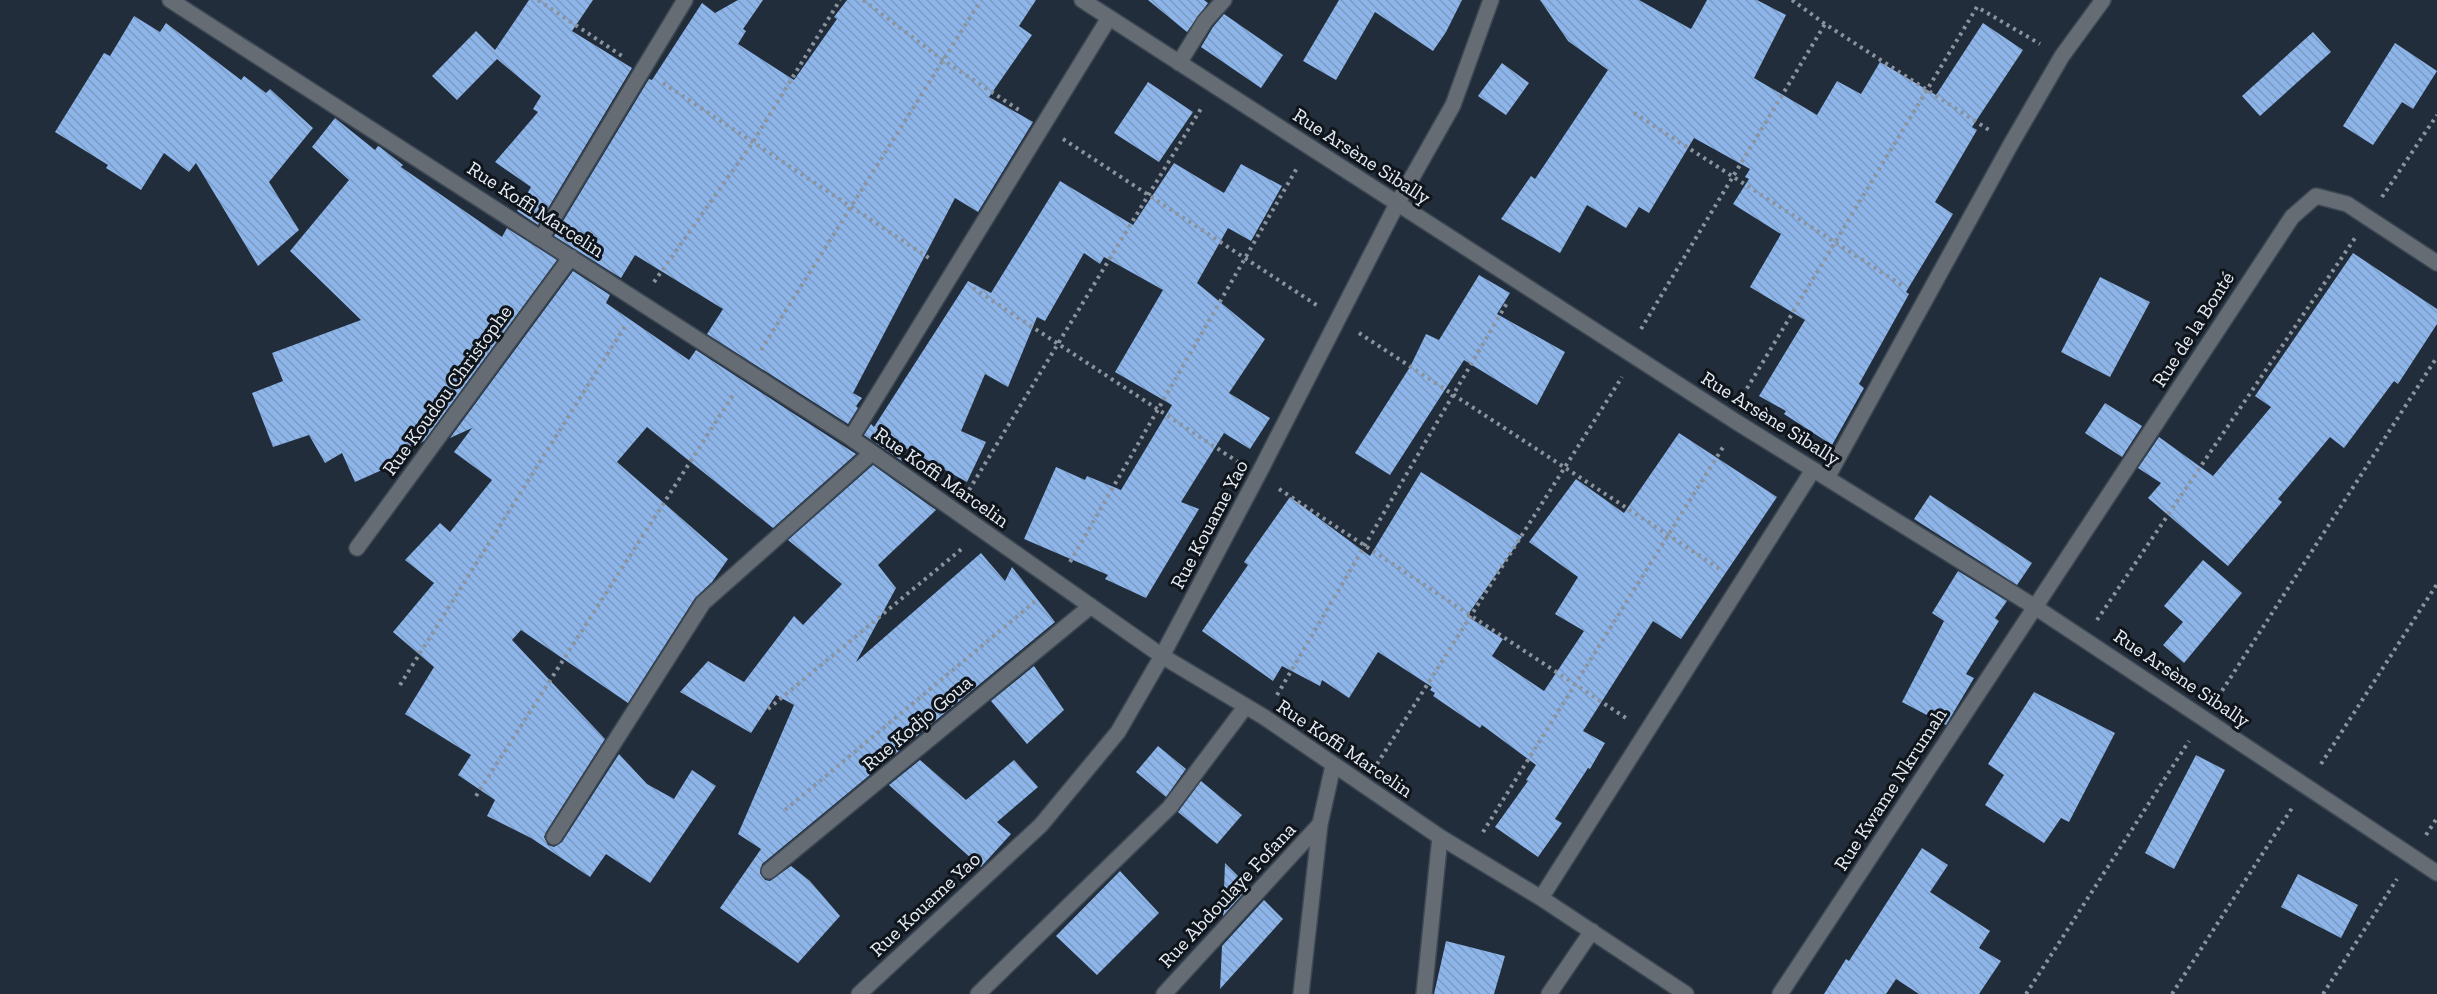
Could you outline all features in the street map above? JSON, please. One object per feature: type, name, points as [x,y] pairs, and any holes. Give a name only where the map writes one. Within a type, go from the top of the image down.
[{"type":"street","name":"Rue Koffi Marcelin","points":[[171,0],[851,438],[1162,656],[1264,717],[1440,837],[1541,898],[1686,994]]},
{"type":"street","points":[[542,237],[685,0]]},
{"type":"street","name":"Rue Arsène Sibally","points":[[1082,0],[1733,420],[2035,607],[2437,873]]},
{"type":"street","points":[[1179,63],[1205,21],[1224,0]]},
{"type":"street","name":"Rue Kouame Yao","points":[[859,994],[1041,825],[1118,732],[1162,656],[1397,204],[1453,105],[1491,0]]},
{"type":"street","points":[[1827,478],[2011,144],[2062,56],[2103,0]]},
{"type":"street","points":[[851,438],[1109,18]]},
{"type":"street","name":"Rue de la Bonté","points":[[2035,607],[2292,217],[2316,196],[2347,204],[2437,263]]},
{"type":"street","name":"Rue Koudou Christophe","points":[[357,548],[571,257]]},
{"type":"street","points":[[554,837],[703,603],[872,453]]},
{"type":"street","points":[[1541,898],[1813,470]]},
{"type":"street","name":"Rue Kodjo Goua","points":[[770,871],[1091,606]]},
{"type":"street","name":"Rue Kwame Nkrumah","points":[[1780,994],[2035,607]]},
{"type":"street","points":[[978,994],[1170,807],[1246,706]]},
{"type":"street","points":[[1301,994],[1320,824],[1333,766]]},
{"type":"street","name":"Rue Abdoulaye Fofana","points":[[1164,994],[1320,824]]},
{"type":"street","points":[[1424,994],[1440,837]]},
{"type":"street","points":[[1549,994],[1592,931]]},
{"type":"path","points":[[538,0],[1646,732]]},
{"type":"path","points":[[400,684],[640,302],[753,142],[840,0]]},
{"type":"path","points":[[863,0],[943,60],[1741,583]]},
{"type":"path","points":[[476,796],[981,0]]},
{"type":"path","points":[[1792,0],[1824,24],[2011,144]]},
{"type":"path","points":[[1470,854],[1668,535],[1835,243],[1977,7],[2062,56]]},
{"type":"path","points":[[1363,786],[1564,468],[1732,177],[1824,24]]},
{"type":"path","points":[[956,512],[1215,86]]},
{"type":"path","points":[[1634,113],[1925,299]]},
{"type":"path","points":[[2084,639],[2437,115]]},
{"type":"path","points":[[785,810],[1058,582],[1310,147]]},
{"type":"path","points":[[1264,717],[1519,282]]},
{"type":"path","points":[[2026,994],[2437,357]]},
{"type":"path","points":[[768,709],[983,531]]},
{"type":"path","points":[[2323,994],[2437,818]]},
{"type":"building","points":[[529,0],[593,0],[572,31],[632,68],[538,225],[517,211],[531,187],[495,162],[538,112],[533,109],[541,96],[497,59],[457,100],[432,76],[476,31],[495,50]]},
{"type":"building","points":[[738,0],[763,0],[743,29],[746,31],[738,44],[794,80],[837,19],[834,17],[847,0],[1036,0],[1019,26],[1032,35],[989,97],[1033,122],[978,212],[955,198],[853,393],[862,398],[848,424],[707,334],[723,309],[635,255],[621,278],[554,236],[649,79],[652,80],[702,3],[715,13]]},
{"type":"building","points":[[1148,0],[1204,0],[1208,3],[1187,32]]},
{"type":"building","points":[[1339,0],[1462,0],[1446,32],[1433,51],[1375,12],[1336,80],[1303,61]]},
{"type":"building","points":[[1540,0],[1639,0],[1691,29],[1707,0],[1757,0],[1786,15],[1754,78],[1817,115],[1837,81],[1861,94],[1880,62],[1936,95],[1983,23],[2023,50],[1972,127],[1977,130],[1935,202],[1953,214],[1906,292],[1909,294],[1859,384],[1864,388],[1832,445],[1784,414],[1786,411],[1759,396],[1805,320],[1750,287],[1781,234],[1733,204],[1749,179],[1745,177],[1750,169],[1694,138],[1649,213],[1639,207],[1626,228],[1587,205],[1560,253],[1501,219],[1531,176],[1535,179],[1608,70],[1568,41]]},
{"type":"building","points":[[1224,14],[1283,55],[1261,88],[1201,47]]},
{"type":"building","points":[[134,16],[160,32],[166,23],[241,80],[244,76],[266,93],[270,89],[313,128],[269,182],[299,230],[258,266],[196,163],[189,172],[164,153],[141,190],[106,168],[108,165],[55,132],[104,53],[110,56]]},
{"type":"building","points":[[2313,32],[2331,52],[2260,116],[2242,96]]},
{"type":"building","points":[[2395,43],[2437,71],[2413,109],[2402,102],[2373,145],[2343,126]]},
{"type":"building","points":[[1502,63],[1529,83],[1506,115],[1478,96]]},
{"type":"building","points":[[1148,82],[1193,112],[1159,162],[1114,133]]},
{"type":"building","points":[[335,118],[375,150],[378,146],[380,147],[403,165],[401,167],[502,237],[507,228],[557,260],[424,441],[388,460],[391,466],[355,482],[342,453],[325,463],[309,435],[273,447],[252,393],[283,381],[272,353],[361,320],[290,251],[349,180],[312,147]]},
{"type":"building","points":[[1174,163],[1224,193],[1241,164],[1282,186],[1251,241],[1228,228],[1197,283],[1265,339],[1229,393],[1270,418],[1250,449],[1224,433],[1181,502],[1199,509],[1146,598],[1105,579],[1108,575],[1024,539],[1056,467],[1085,480],[1087,476],[1121,490],[1172,405],[1115,372],[1163,290],[1104,257],[1100,264],[1084,253],[1045,321],[1037,317],[1008,387],[985,374],[961,431],[986,442],[967,482],[878,433],[906,464],[864,435],[871,424],[874,427],[968,281],[991,293],[1060,181],[1133,225]]},
{"type":"building","points":[[2353,253],[2437,309],[2437,324],[2398,384],[2394,381],[2344,448],[2330,437],[2278,499],[2282,502],[2228,566],[2148,498],[2161,483],[2138,468],[2159,437],[2213,476],[2271,407],[2255,396]]},
{"type":"building","points":[[573,271],[610,295],[606,303],[689,360],[696,350],[856,454],[773,528],[647,427],[617,462],[728,559],[712,582],[695,598],[628,703],[521,630],[512,640],[605,739],[546,832],[544,837],[548,845],[554,847],[562,842],[619,754],[647,784],[674,799],[692,770],[716,786],[650,883],[606,854],[590,877],[531,838],[487,816],[495,800],[458,775],[471,755],[405,714],[434,667],[393,632],[434,583],[405,560],[440,523],[450,532],[492,480],[454,452],[472,428],[450,438]]},
{"type":"building","points":[[1479,275],[1510,293],[1497,314],[1565,352],[1537,405],[1464,360],[1390,475],[1355,453],[1410,367],[1426,334],[1439,340]]},
{"type":"building","points":[[2100,277],[2150,302],[2110,377],[2061,352]]},
{"type":"building","points":[[2105,403],[2142,426],[2122,457],[2085,433]]},
{"type":"building","points":[[1679,433],[1777,497],[1681,639],[1653,621],[1583,731],[1605,743],[1555,819],[1562,823],[1538,857],[1495,827],[1528,781],[1526,780],[1536,765],[1482,725],[1480,728],[1433,696],[1435,693],[1430,690],[1432,687],[1378,652],[1349,698],[1322,680],[1320,686],[1282,666],[1273,681],[1202,631],[1248,565],[1244,562],[1290,497],[1370,556],[1421,472],[1522,537],[1467,616],[1503,639],[1492,656],[1544,691],[1584,631],[1555,614],[1578,577],[1529,542],[1576,479],[1624,513]]},
{"type":"building","points":[[873,465],[936,510],[878,565],[896,588],[856,662],[981,553],[1005,581],[1012,567],[1055,622],[762,864],[760,873],[765,880],[770,881],[791,866],[810,881],[840,916],[798,963],[720,908],[761,849],[738,834],[794,705],[776,695],[751,733],[680,692],[708,661],[744,682],[794,616],[803,625],[842,584],[788,540]]},
{"type":"building","points":[[1930,495],[2032,563],[2017,585],[1914,519]]},
{"type":"building","points":[[2203,560],[2242,593],[2184,663],[2163,645],[2183,622],[2164,606]]},
{"type":"building","points":[[1958,571],[2007,601],[1995,618],[1999,621],[1966,674],[1974,678],[1946,725],[1902,702],[1944,621],[1932,613]]},
{"type":"building","points":[[1034,666],[1064,710],[1027,744],[991,701]]},
{"type":"building","points":[[2034,692],[2115,733],[2069,822],[2061,818],[2044,843],[1985,805],[2004,775],[1988,764]]},
{"type":"building","points":[[1158,746],[1186,769],[1166,797],[1136,772]]},
{"type":"building","points":[[2196,755],[2225,770],[2174,869],[2145,853]]},
{"type":"building","points":[[920,760],[966,800],[1014,760],[1038,787],[997,822],[1011,834],[981,867],[889,785]]},
{"type":"building","points":[[1201,781],[1242,815],[1217,844],[1178,812]]},
{"type":"building","points":[[1922,848],[1948,865],[1930,892],[1990,931],[1979,948],[2001,961],[1979,994],[1919,994],[1896,979],[1886,994],[1824,994],[1846,959],[1849,961]]},
{"type":"building","points":[[1225,863],[1249,887],[1223,916]]},
{"type":"building","points":[[1120,871],[1159,913],[1097,975],[1056,936]]},
{"type":"building","points":[[2298,874],[2358,905],[2341,938],[2281,907]]},
{"type":"building","points":[[1264,900],[1283,919],[1220,989],[1222,946]]},
{"type":"building","points":[[1446,941],[1505,956],[1494,994],[1434,994]]}]
